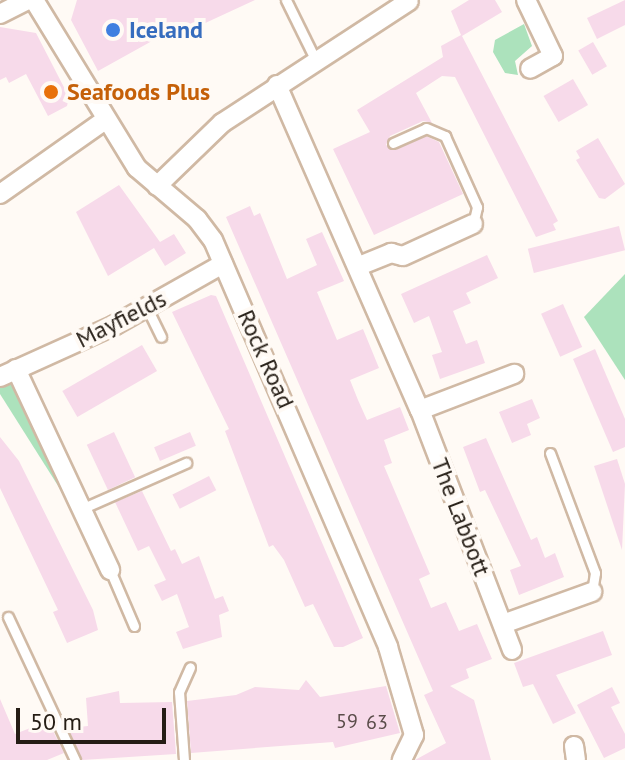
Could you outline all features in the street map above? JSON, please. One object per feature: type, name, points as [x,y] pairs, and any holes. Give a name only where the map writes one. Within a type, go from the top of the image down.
[{"type":"street","points":[[0,14],[27,0]]},
{"type":"street","name":"Rock Road","points":[[34,0],[49,17],[104,121],[137,168],[197,219],[223,264],[388,647],[414,735],[402,760]]},
{"type":"street","points":[[526,0],[553,56],[530,69]]},
{"type":"street","points":[[157,186],[207,134],[277,85],[409,1]]},
{"type":"street","name":"The Labbott","points":[[277,85],[420,410],[512,650]]},
{"type":"street","points":[[0,194],[104,121]]},
{"type":"street","points":[[359,266],[384,255],[403,256],[473,224]]},
{"type":"street","name":"Mayfields","points":[[110,570],[8,373],[147,308],[223,264]]},
{"type":"street","points":[[420,410],[514,374]]},
{"type":"street","points":[[503,624],[592,592]]},
{"type":"lane","points":[[286,0],[316,61]]},
{"type":"lane","points":[[393,143],[426,128],[445,136],[477,207],[473,224]]},
{"type":"lane","points":[[147,308],[161,337]]},
{"type":"lane","points":[[550,453],[595,573],[592,592]]},
{"type":"lane","points":[[81,509],[186,463]]},
{"type":"lane","points":[[110,570],[134,626]]},
{"type":"lane","points":[[8,617],[75,760]]},
{"type":"lane","points":[[184,760],[179,692],[190,667]]},
{"type":"green space","points":[[524,24],[532,46],[515,61],[518,75],[505,73],[493,52],[495,40]]},
{"type":"green space","points":[[625,274],[625,380],[584,317]]},
{"type":"green space","points":[[12,384],[17,387],[74,511],[0,394],[0,386]]},
{"type":"building","name":"Iceland","points":[[77,0],[255,0],[201,25],[175,31],[176,36],[152,41],[98,71],[71,20]]},
{"type":"building","points":[[469,0],[495,0],[502,12],[462,36],[558,221],[553,224],[556,230],[536,237],[455,77],[442,76],[416,93],[432,123],[423,121],[390,136],[386,145],[395,150],[426,136],[439,142],[463,194],[374,235],[333,149],[370,132],[357,110],[443,57],[441,46],[461,35],[451,11]]},
{"type":"building","points":[[625,0],[625,25],[597,39],[587,18]]},
{"type":"building","points":[[0,27],[36,33],[69,97],[67,106],[48,116],[26,74],[9,83],[6,77],[0,80]]},
{"type":"building","points":[[593,42],[607,66],[592,75],[578,50]]},
{"type":"building","points":[[573,79],[588,105],[559,122],[544,96]]},
{"type":"building","points":[[598,138],[625,184],[605,199],[599,198],[576,160],[580,158],[576,151]]},
{"type":"building","points":[[119,185],[160,242],[174,234],[186,253],[165,266],[154,248],[108,276],[76,212]]},
{"type":"building","points":[[250,206],[254,216],[260,213],[287,279],[317,265],[306,239],[322,232],[344,281],[317,292],[337,340],[363,329],[379,368],[350,380],[358,400],[367,420],[400,407],[409,430],[384,440],[392,463],[384,466],[430,574],[419,579],[431,608],[446,602],[459,631],[477,624],[492,659],[466,669],[469,678],[450,686],[474,700],[491,760],[415,760],[446,743],[424,695],[433,691],[226,217]]},
{"type":"building","points":[[619,226],[625,250],[534,273],[528,249]]},
{"type":"building","points":[[487,255],[498,278],[466,293],[471,303],[453,311],[466,344],[477,340],[485,363],[440,379],[432,355],[442,352],[429,316],[414,323],[401,294]]},
{"type":"building","points":[[211,295],[216,296],[363,638],[343,647],[334,647],[313,604],[305,607],[284,560],[273,545],[269,547],[225,431],[229,429],[172,312]]},
{"type":"building","points":[[563,304],[582,347],[560,357],[541,314]]},
{"type":"building","points":[[142,345],[157,371],[77,417],[62,391]]},
{"type":"building","points":[[595,349],[625,419],[625,447],[613,452],[573,359]]},
{"type":"building","points":[[532,399],[540,418],[527,424],[531,435],[512,443],[499,412]]},
{"type":"building","points":[[114,432],[135,477],[108,490],[87,445]]},
{"type":"building","points":[[190,432],[196,446],[160,461],[154,447]]},
{"type":"building","points":[[0,437],[19,461],[93,610],[98,630],[67,643],[53,612],[58,610],[0,488]]},
{"type":"building","points":[[486,438],[531,540],[537,537],[545,558],[555,553],[564,577],[519,595],[510,570],[521,566],[485,490],[480,492],[463,447]]},
{"type":"building","points":[[617,459],[625,484],[622,550],[594,466]]},
{"type":"building","points":[[209,476],[216,490],[180,509],[172,495]]},
{"type":"building","points":[[142,491],[171,551],[175,549],[182,564],[199,556],[215,599],[223,596],[229,611],[219,615],[222,637],[183,649],[176,632],[189,627],[177,594],[162,601],[154,585],[166,580],[149,546],[138,551],[115,502]]},
{"type":"building","points":[[603,631],[612,655],[556,675],[576,713],[553,724],[533,684],[523,687],[514,663]]},
{"type":"building","points":[[306,680],[320,697],[386,686],[400,733],[335,748],[333,742],[191,753],[187,701],[236,695],[255,687],[299,690]]},
{"type":"building","points":[[612,687],[620,703],[611,707],[625,734],[625,748],[604,758],[577,705]]},
{"type":"building","points":[[119,691],[120,703],[172,702],[176,754],[82,760],[68,728],[88,726],[86,698]]},
{"type":"building","points":[[0,699],[15,734],[48,721],[64,753],[47,760],[0,760]]},
{"type":"place","name":"Iceland","points":[[113,30]]},
{"type":"place","name":"Seafoods Plus","points":[[51,92]]}]
